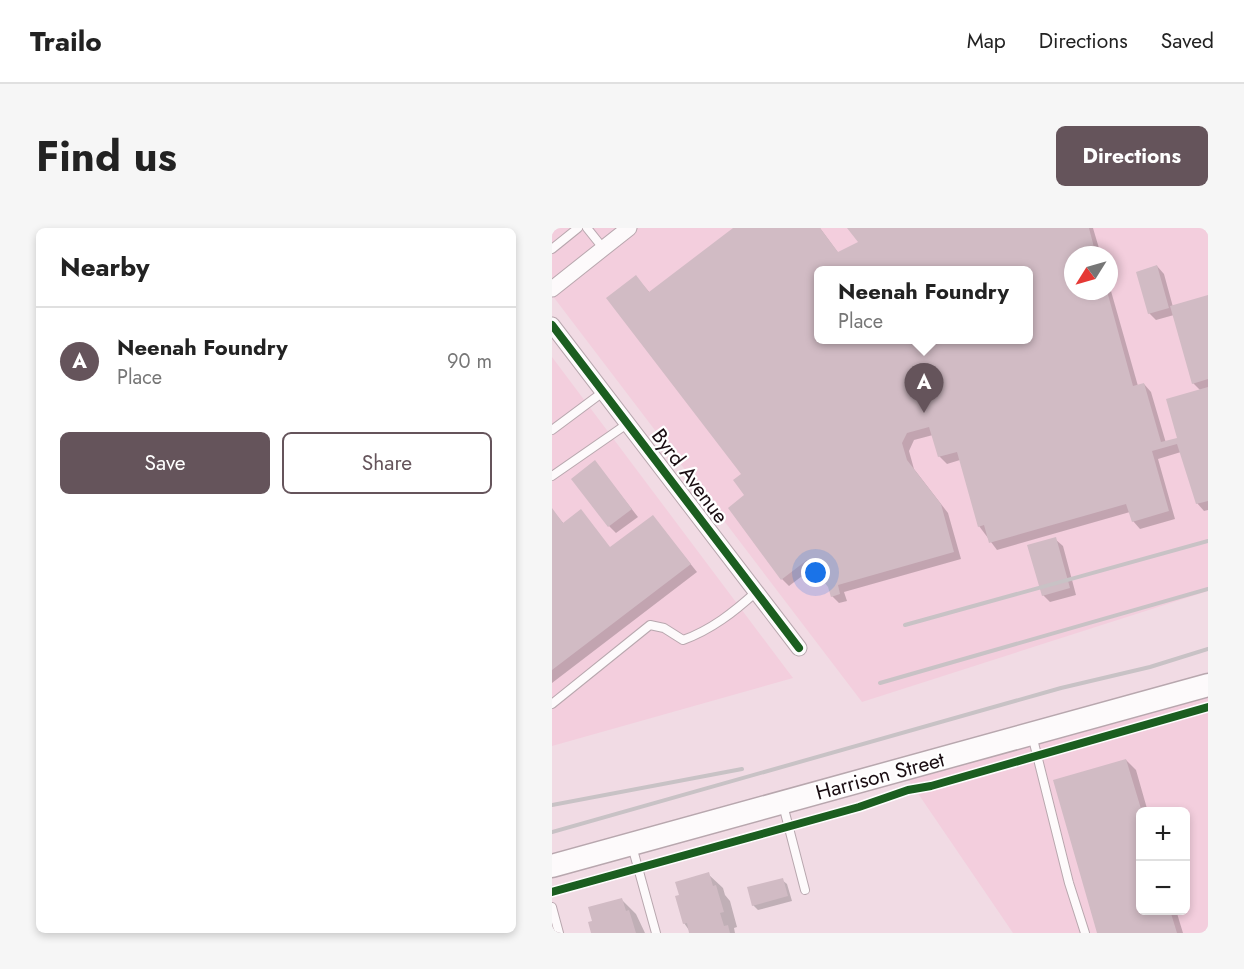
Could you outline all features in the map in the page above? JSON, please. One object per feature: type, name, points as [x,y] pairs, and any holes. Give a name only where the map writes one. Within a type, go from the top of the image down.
[{"type":"main road","name":"Harrison Street","points":[[552,866],[1208,685]]},
{"type":"street","points":[[552,289],[629,228]]},
{"type":"street","name":"Byrd Avenue","points":[[552,325],[799,648]]},
{"type":"lane","points":[[552,249],[578,228]]},
{"type":"lane","points":[[587,228],[603,248]]},
{"type":"lane","points":[[552,430],[603,392]]},
{"type":"lane","points":[[552,476],[627,424]]},
{"type":"lane","points":[[552,704],[650,625],[664,628],[683,640],[699,634],[732,613],[756,592]]},
{"type":"lane","points":[[1032,734],[1069,883],[1085,933]]},
{"type":"lane","points":[[782,803],[805,890]]},
{"type":"lane","points":[[631,845],[656,933]]},
{"type":"lane","points":[[552,907],[559,933]]},
{"type":"shaded area","points":[[552,228],[1208,228],[1208,591],[862,702],[552,295]]},
{"type":"shaded area","points":[[552,357],[594,413],[793,678],[552,746]]},
{"type":"shaded area","points":[[1208,685],[1208,933],[1013,933],[902,770]]},
{"type":"building","points":[[733,228],[820,228],[838,252],[858,242],[847,228],[1089,228],[1094,246],[1064,246],[1064,300],[1109,300],[1133,386],[1144,383],[1161,442],[1177,438],[1166,399],[1208,387],[1208,501],[1196,504],[1177,444],[1152,451],[1169,511],[1132,522],[1126,504],[989,543],[984,525],[978,527],[957,452],[938,457],[929,427],[907,433],[902,443],[907,460],[941,504],[954,552],[838,585],[840,594],[831,597],[828,587],[807,560],[781,580],[728,508],[744,495],[733,480],[741,474],[606,298],[636,275],[649,292]]},
{"type":"building","points":[[1157,265],[1169,308],[1148,314],[1136,272]]},
{"type":"building","points":[[1208,295],[1208,379],[1192,384],[1170,306]]},
{"type":"building","points":[[595,460],[632,509],[608,527],[571,479]]},
{"type":"building","points":[[552,508],[563,523],[581,509],[610,547],[653,515],[691,564],[552,670]]},
{"type":"building","points":[[1056,537],[1070,588],[1042,596],[1027,545]]},
{"type":"building","points":[[1126,759],[1140,807],[1136,807],[1136,915],[1172,915],[1177,933],[1097,933],[1053,780]]},
{"type":"building","points":[[709,872],[713,886],[716,885],[724,912],[720,913],[724,926],[728,925],[730,933],[689,933],[687,923],[683,924],[675,896],[679,895],[675,882]]},
{"type":"building","points":[[783,878],[788,896],[752,906],[747,887]]},
{"type":"building","points":[[622,898],[626,911],[629,910],[636,933],[591,933],[588,922],[592,921],[588,907]]},
{"type":"railway","points":[[905,625],[1208,541]]},
{"type":"railway","points":[[880,683],[1208,589]]},
{"type":"railway","points":[[552,832],[1061,688],[1150,667],[1208,649]]},
{"type":"railway","points":[[552,805],[742,769]]},
{"type":"cycle path","points":[[552,325],[799,648]]},
{"type":"cycle path","points":[[552,892],[1208,707]]},
{"type":"place","name":"Neenah Foundry","points":[[924,413]]}]
